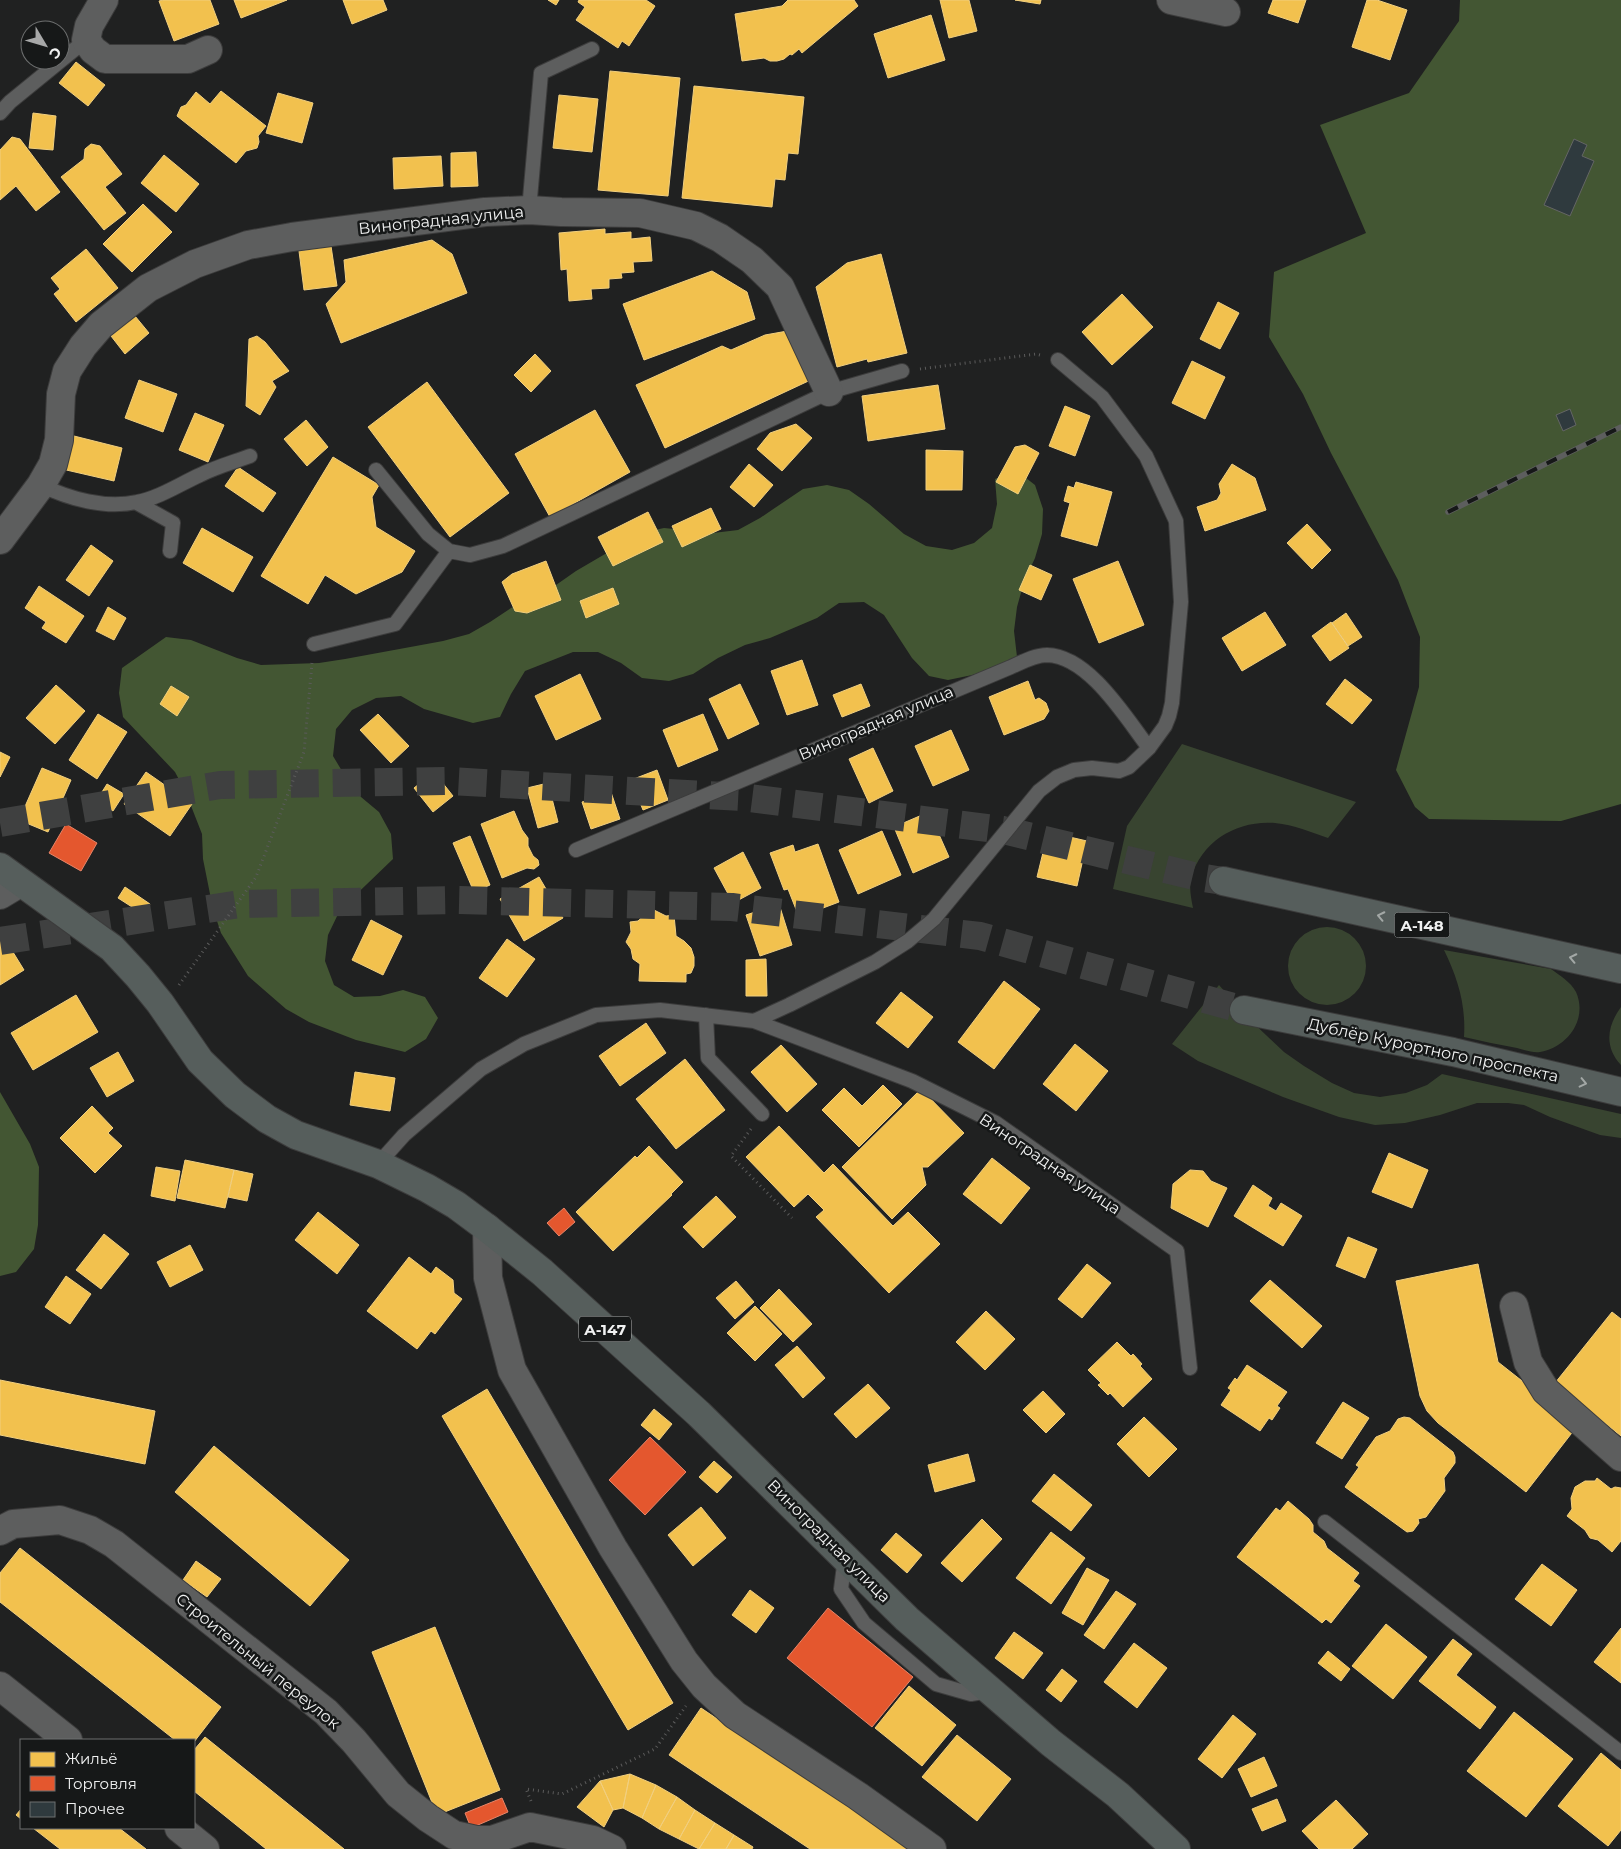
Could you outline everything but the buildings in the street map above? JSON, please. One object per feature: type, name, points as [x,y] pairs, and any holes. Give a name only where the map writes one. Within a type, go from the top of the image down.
[{"type":"main road","name":"А-148","points":[[1223,881],[1621,969]]},
{"type":"main road","name":"Виноградная улица","points":[[7,882],[112,948],[160,1003],[200,1061],[235,1095],[267,1119],[296,1134],[378,1164],[427,1188],[487,1228],[542,1272],[699,1414],[907,1619],[1051,1743],[1118,1795],[1176,1849]]},
{"type":"main road","name":"Дублёр Курортного проспекта","points":[[1244,1010],[1453,1052],[1621,1092]]},
{"type":"street","points":[[104,0],[89,26],[86,40],[93,50],[105,59],[188,59],[208,50]]},
{"type":"street","points":[[1171,0],[1226,12]]},
{"type":"street","name":"Виноградная улица","points":[[0,540],[41,485],[52,464],[59,440],[61,394],[68,371],[83,346],[101,325],[148,288],[194,264],[248,245],[292,237],[475,214],[529,210],[640,213],[696,226],[720,238],[752,260],[780,287],[829,392]]},
{"type":"street","points":[[487,1228],[488,1278],[512,1370],[613,1548],[684,1661],[704,1686],[735,1715],[858,1796],[932,1849]]},
{"type":"street","points":[[1514,1306],[1528,1362],[1546,1391],[1621,1457]]},
{"type":"street","name":"Строительный переулок","points":[[0,1531],[12,1524],[60,1520],[90,1530],[114,1544],[326,1712],[354,1741],[398,1794],[428,1818],[454,1835],[476,1840],[492,1840],[530,1827],[543,1828],[593,1840],[612,1849]]},
{"type":"street","points":[[0,1686],[67,1739]]},
{"type":"street","points":[[180,1829],[206,1849]]},
{"type":"lane","points":[[0,113],[10,102],[86,40]]},
{"type":"lane","points":[[529,210],[541,73],[592,48]]},
{"type":"lane","points":[[754,1021],[789,1006],[875,962],[908,941],[934,919],[1039,791],[1057,777],[1074,770],[1092,768],[1119,771],[1129,767],[1149,748],[1165,726],[1172,703],[1181,602],[1176,521],[1146,456],[1102,397],[1058,360]]},
{"type":"lane","points":[[376,470],[428,534],[449,551],[470,555],[503,546],[829,392],[902,371]]},
{"type":"lane","points":[[41,485],[57,493],[85,501],[114,504],[137,502],[157,496],[203,474],[250,456]]},
{"type":"lane","points":[[137,502],[173,524],[170,551]]},
{"type":"lane","points":[[314,644],[396,624],[449,551]]},
{"type":"lane","name":"Виноградная улица","points":[[576,850],[1032,658],[1046,655],[1060,657],[1077,665],[1096,682],[1149,748]]},
{"type":"lane","name":"Виноградная улица","points":[[378,1164],[404,1135],[481,1069],[524,1044],[596,1015],[660,1010],[754,1021],[912,1081],[996,1123],[1177,1251],[1190,1368]]},
{"type":"lane","points":[[706,1015],[708,1058],[762,1114]]},
{"type":"lane","points":[[1325,1522],[1621,1753]]},
{"type":"path","points":[[902,371],[1036,354],[1058,360]]},
{"type":"path","points":[[178,986],[256,877],[304,752],[314,644]]},
{"type":"path","points":[[762,1114],[731,1156],[792,1218]]},
{"type":"path","points":[[543,1828],[526,1789],[562,1794],[655,1749],[691,1700],[704,1686]]},
{"type":"green space","points":[[1460,0],[1621,0],[1621,804],[1561,821],[1429,819],[1415,807],[1396,770],[1419,687],[1420,637],[1398,580],[1331,453],[1303,394],[1269,337],[1274,272],[1366,233],[1320,125],[1409,93],[1459,21]]},
{"type":"green space","points":[[1017,471],[1035,485],[1043,509],[1042,534],[1017,607],[1014,631],[1017,657],[1011,667],[948,680],[929,676],[912,658],[884,615],[864,602],[839,603],[817,618],[770,638],[745,645],[718,658],[693,674],[669,681],[642,678],[621,663],[598,652],[573,652],[525,671],[500,717],[473,723],[424,709],[401,696],[376,698],[352,710],[336,729],[333,756],[361,797],[379,812],[391,834],[393,859],[340,910],[328,935],[325,961],[334,985],[354,997],[380,996],[403,990],[425,997],[438,1018],[426,1039],[405,1052],[356,1040],[309,1022],[286,1009],[248,976],[221,933],[213,909],[203,859],[202,834],[186,793],[175,772],[123,717],[119,693],[122,668],[166,637],[191,640],[261,665],[319,663],[443,641],[469,634],[511,608],[556,585],[576,571],[641,533],[664,528],[713,533],[738,530],[760,518],[803,489],[827,485],[849,490],[869,504],[904,534],[926,546],[952,550],[974,543],[992,528],[997,504],[995,479]]},
{"type":"green space","points":[[1182,744],[1356,802],[1328,838],[1296,827],[1275,823],[1248,825],[1223,835],[1204,853],[1196,865],[1190,882],[1193,908],[1113,889],[1127,826]]},
{"type":"green space","points":[[1319,927],[1335,927],[1349,933],[1360,944],[1366,958],[1366,974],[1360,988],[1349,999],[1335,1005],[1319,1005],[1305,999],[1294,988],[1288,974],[1288,958],[1294,944],[1305,933]]},
{"type":"green space","points":[[1444,950],[1551,969],[1568,982],[1576,992],[1579,1012],[1573,1030],[1559,1044],[1540,1052],[1464,1037],[1464,1014],[1460,992]]},
{"type":"green space","points":[[1219,985],[1246,1016],[1284,1052],[1332,1083],[1354,1093],[1380,1097],[1406,1093],[1427,1085],[1442,1074],[1621,1114],[1621,1138],[1600,1135],[1550,1117],[1524,1105],[1508,1103],[1477,1103],[1440,1115],[1405,1123],[1375,1125],[1339,1117],[1283,1097],[1198,1061],[1172,1044]]},
{"type":"green space","points":[[1621,1007],[1621,1065],[1612,1051],[1609,1036],[1616,1014]]},
{"type":"green space","points":[[0,1092],[30,1144],[39,1167],[38,1225],[34,1249],[16,1272],[0,1276]]},
{"type":"tunnel","points":[[0,823],[220,785],[448,781],[741,797],[1003,830],[1198,877],[1223,881]]},
{"type":"tunnel","points":[[0,941],[240,904],[455,900],[732,907],[980,936],[1244,1010]]},
{"type":"railway","points":[[1448,512],[1621,427]]}]
